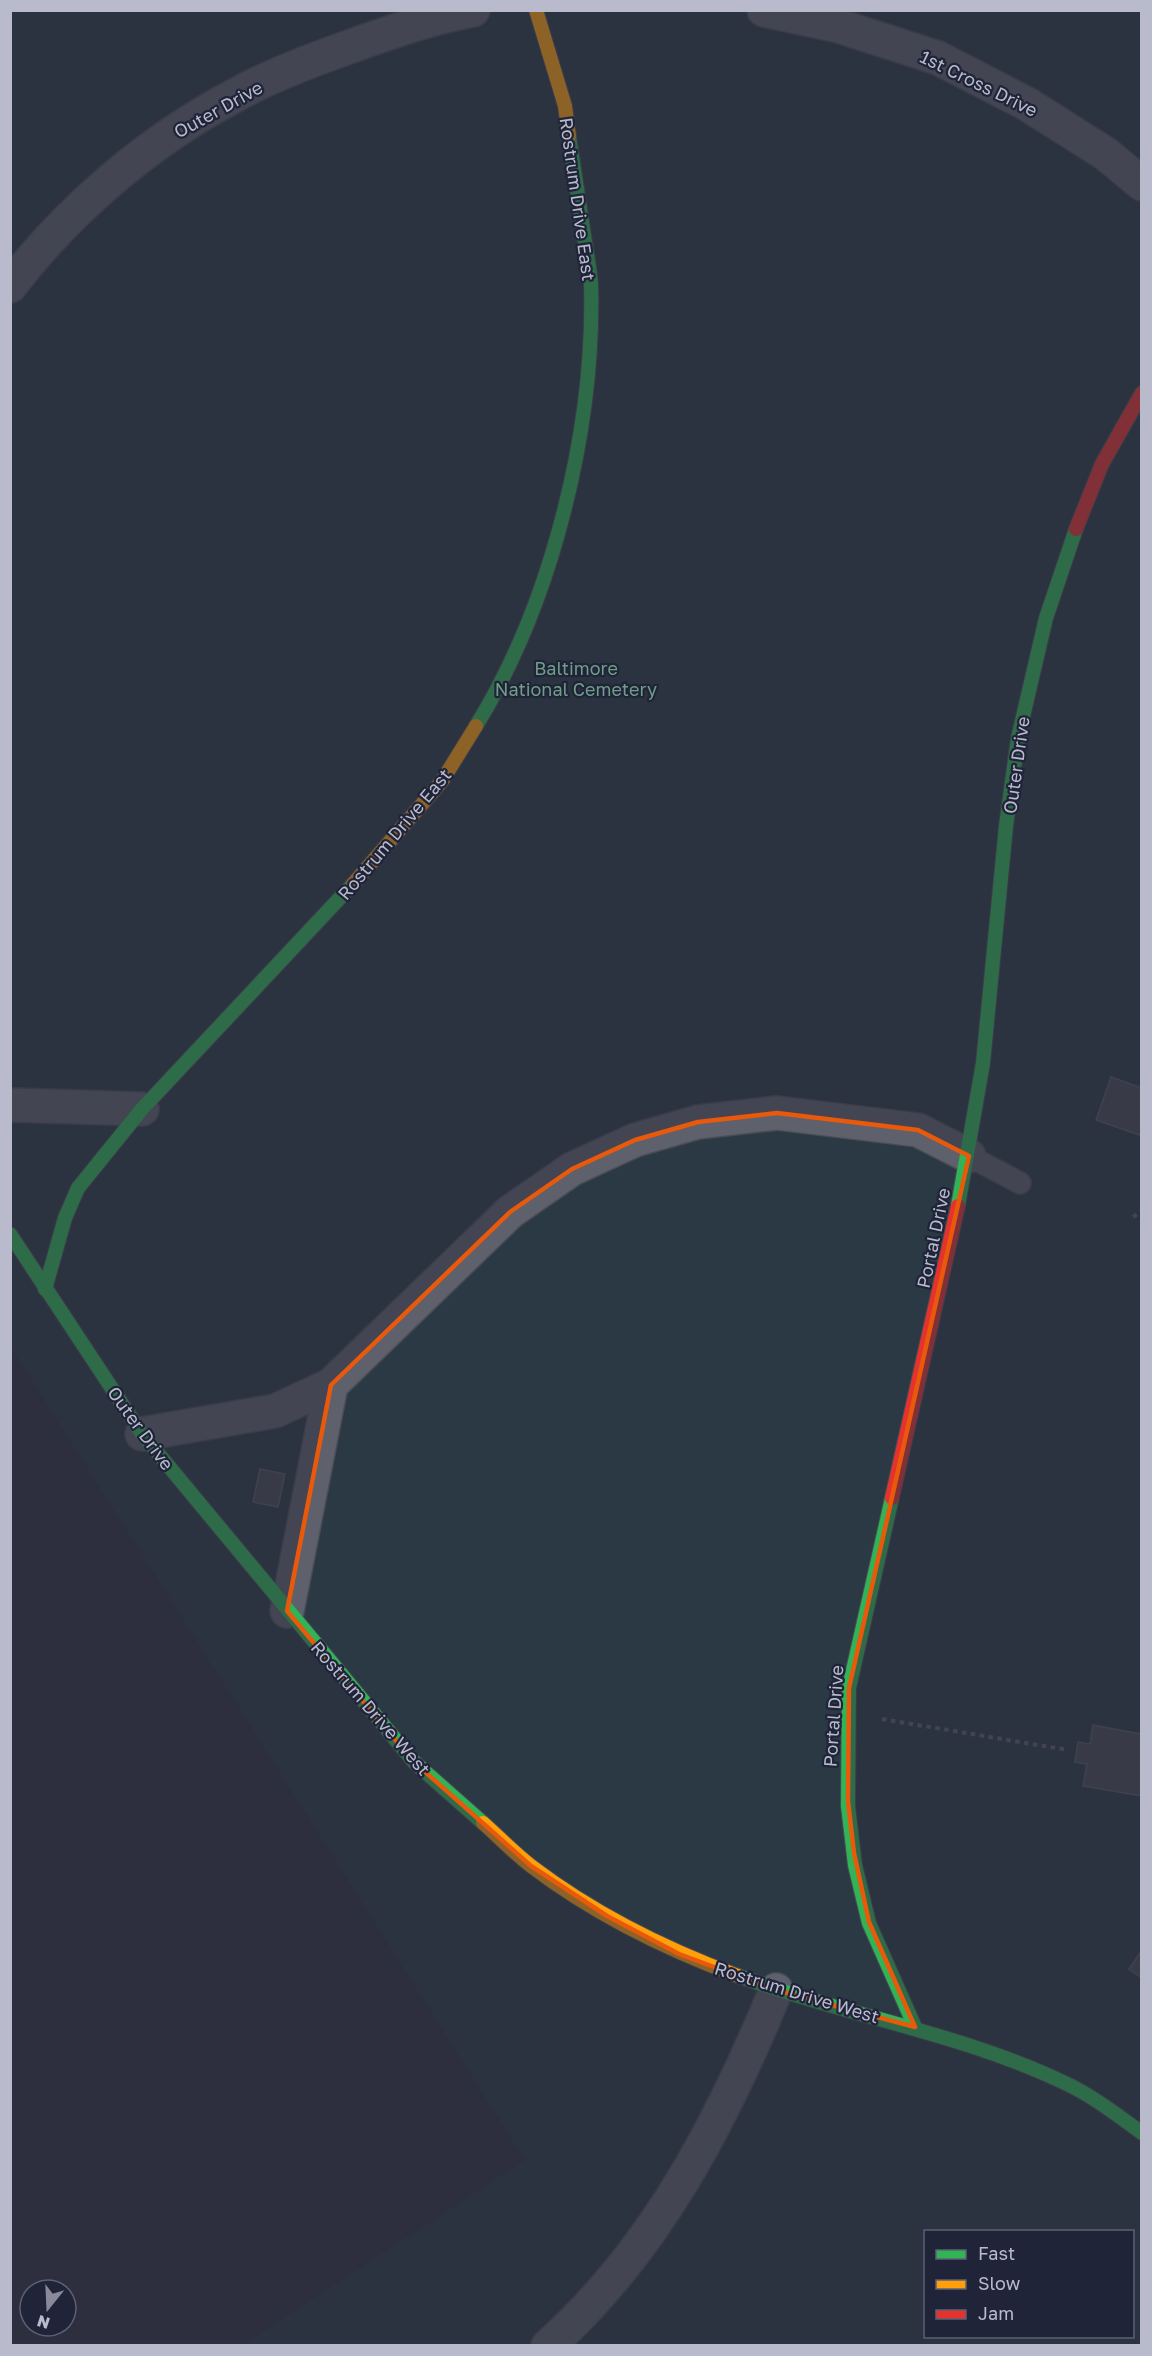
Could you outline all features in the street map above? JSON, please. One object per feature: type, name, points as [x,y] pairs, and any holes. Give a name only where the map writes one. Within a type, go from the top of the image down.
[{"type":"street","name":"Outer Drive","points":[[10,286],[27,264],[91,198],[157,144],[234,96],[322,57],[404,28],[473,10]]},
{"type":"street","name":"Rostrum Drive East","points":[[45,1289],[65,1218],[78,1188],[142,1110],[377,859],[442,781],[487,708],[527,623],[559,533],[576,457],[587,371],[591,283],[565,106],[536,10]]},
{"type":"street","name":"1st Cross Drive","points":[[764,10],[839,26],[938,58],[1027,104],[1106,154],[1142,184]]},
{"type":"street","name":"Outer Drive","points":[[969,1156],[993,981],[1012,778],[1033,664],[1062,567],[1103,461],[1142,393]]},
{"type":"street","points":[[10,1105],[142,1110]]},
{"type":"street","points":[[142,1434],[275,1411],[331,1385],[510,1212],[572,1169],[636,1140],[698,1122],[777,1113],[918,1130],[969,1156]]},
{"type":"street","name":"Portal Drive","points":[[915,2027],[869,1922],[854,1853],[848,1801],[849,1688],[927,1355],[969,1156]]},
{"type":"street","name":"Outer Drive","points":[[10,1234],[142,1434],[287,1611]]},
{"type":"street","points":[[287,1611],[331,1385]]},
{"type":"street","name":"Rostrum Drive West","points":[[287,1611],[414,1762],[531,1866],[607,1916],[679,1954],[776,1990],[915,2027]]},
{"type":"street","points":[[548,2346],[639,2249],[699,2156],[750,2055],[776,1990]]},
{"type":"street","points":[[915,2027],[1066,2083],[1097,2101],[1142,2133]]},
{"type":"lane","points":[[969,1156],[1020,1183]]},
{"type":"path","points":[[1133,1217],[1142,1210]]},
{"type":"path","points":[[848,1714],[1068,1750]]},
{"type":"highlighted area","points":[[777,1113],[848,1119],[918,1130],[969,1156],[849,1688],[848,1801],[854,1853],[869,1922],[915,2027],[776,1990],[679,1954],[607,1916],[531,1866],[414,1762],[287,1611],[331,1385],[510,1212],[572,1169],[635,1140],[698,1122]]},
{"type":"green space","name":"Baltimore National Cemetery","points":[[11,11],[1141,11],[1141,2345],[243,2345],[525,2160],[11,1347]]},
{"type":"building","points":[[1111,1077],[1142,1088],[1142,1136],[1096,1120]]},
{"type":"building","points":[[260,1469],[285,1474],[278,1507],[253,1502]]},
{"type":"building","points":[[1093,1725],[1142,1734],[1142,1796],[1083,1786],[1087,1764],[1075,1762],[1078,1742],[1090,1744]]},
{"type":"building","points":[[1142,1950],[1142,1978],[1129,1969]]},
{"type":"traffic: fast","points":[[476,726],[503,678],[527,625],[564,513],[576,455],[585,397],[590,340],[591,284],[569,136]]},
{"type":"traffic: fast","points":[[958,1206],[983,1063],[1006,826],[1018,738],[1046,618],[1076,529]]},
{"type":"traffic: fast","points":[[45,1289],[65,1218],[78,1188],[142,1109],[353,884]]},
{"type":"traffic: fast","points":[[10,1234],[142,1434],[414,1762],[483,1823]]},
{"type":"traffic: fast","points":[[892,1498],[849,1688],[848,1806],[855,1865],[869,1923],[915,2027]]},
{"type":"traffic: fast","points":[[738,1976],[820,2003],[944,2038],[1026,2066],[1085,2094],[1142,2133]]},
{"type":"traffic: slow","points":[[536,10],[565,106],[569,136]]},
{"type":"traffic: slow","points":[[353,884],[442,781],[476,726]]},
{"type":"traffic: slow","points":[[483,1823],[531,1866],[580,1900],[657,1942],[738,1976]]},
{"type":"traffic: jam","points":[[1076,529],[1102,464],[1142,393]]},
{"type":"traffic: jam","points":[[892,1498],[958,1206]]}]
